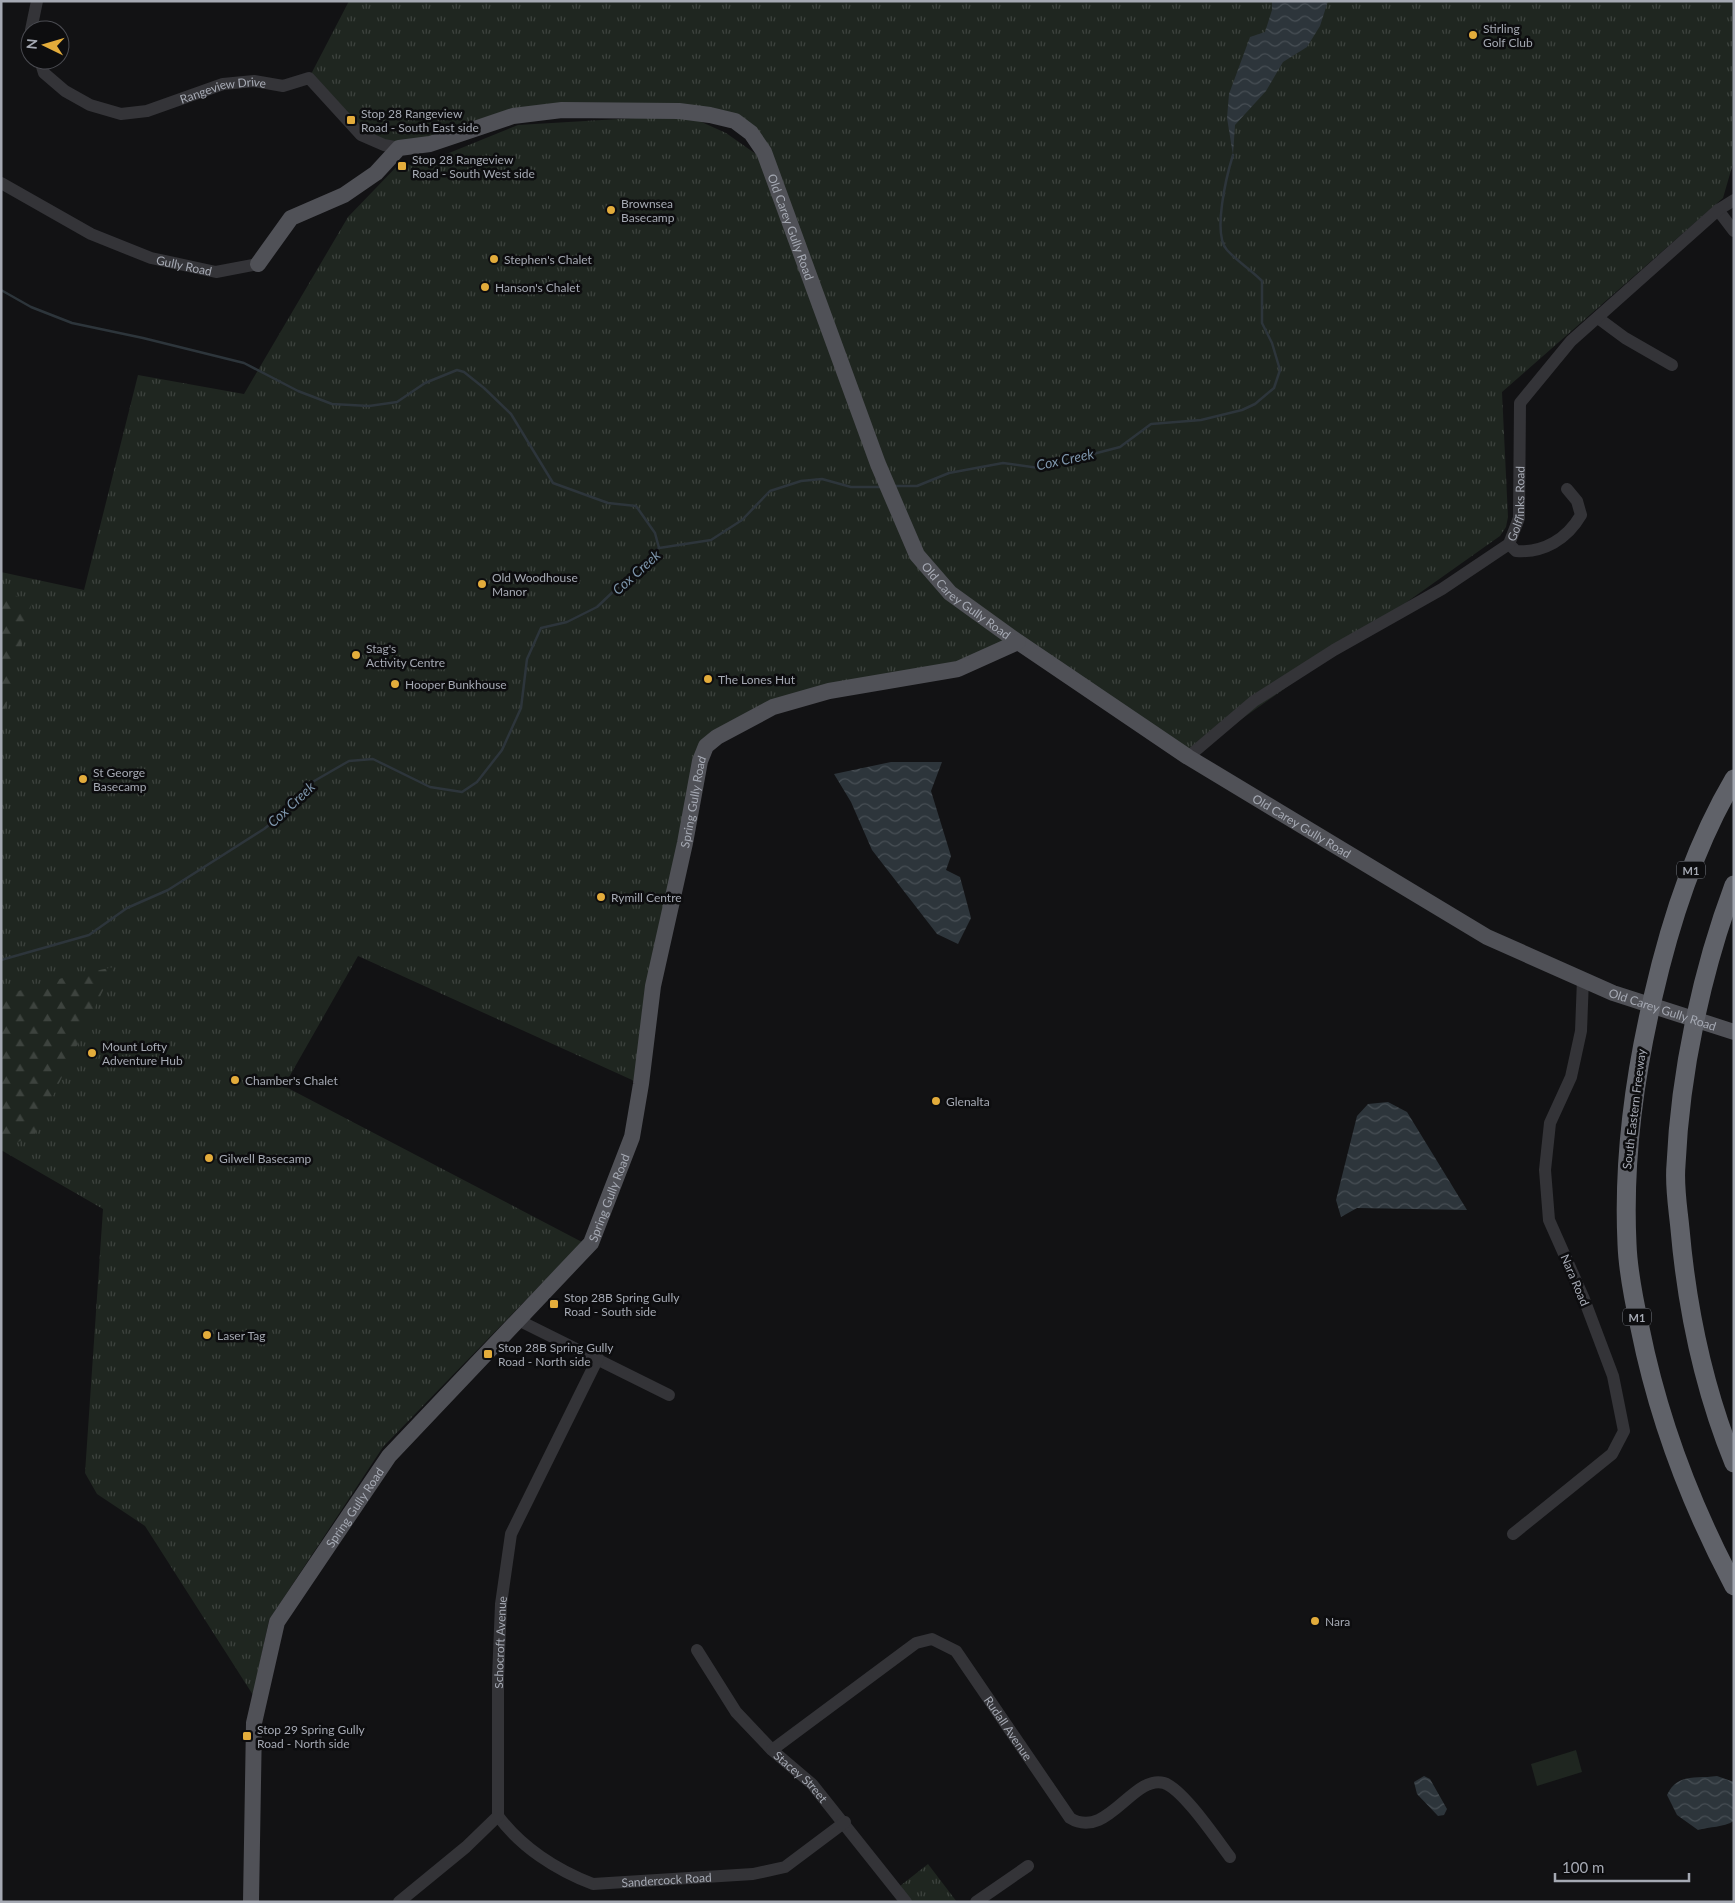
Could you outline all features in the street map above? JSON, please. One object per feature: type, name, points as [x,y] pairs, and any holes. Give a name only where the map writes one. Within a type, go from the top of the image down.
[{"type":"highway","name":"South Eastern Freeway","points":[[1734,779],[1693,863],[1670,925],[1644,1032],[1629,1133],[1626,1177],[1626,1247],[1635,1304],[1650,1376],[1687,1486],[1717,1555],[1734,1586]]},
{"type":"highway","points":[[1734,884],[1718,925],[1703,985],[1689,1054],[1675,1166],[1684,1281],[1698,1348],[1734,1463]]},
{"type":"main road","name":"Old Carey Gully Road","points":[[399,148],[430,144],[513,116],[562,110],[679,111],[710,115],[735,121],[750,133],[764,152],[888,486],[916,555],[950,593],[1018,642],[1188,757],[1487,937],[1613,993],[1729,1030]]},
{"type":"main road","name":"Gully Road","points":[[258,264],[291,218],[344,194],[376,173],[399,148]]},
{"type":"main road","name":"Spring Gully Road","points":[[251,1902],[254,1723],[277,1622],[389,1456],[591,1243],[632,1137],[641,1084],[653,986],[685,843],[700,761],[706,746],[717,737],[773,707],[829,691],[958,670],[1018,642]]},
{"type":"street","points":[[33,20],[37,1]]},
{"type":"street","name":"Rangeview Drive","points":[[43,70],[44,73],[65,91],[90,105],[121,114],[147,111],[223,84],[254,82],[283,86],[309,78],[361,135],[399,148]]},
{"type":"street","name":"Gully Road","points":[[1,183],[91,234],[152,258],[216,272],[258,264]]},
{"type":"street","name":"Golflinks Road","points":[[1188,757],[1254,701],[1334,650],[1442,589],[1508,544],[1519,518],[1520,403],[1543,372],[1571,341],[1718,210],[1734,200]]},
{"type":"street","points":[[1718,210],[1734,230]]},
{"type":"street","points":[[1598,318],[1632,342],[1672,365]]},
{"type":"street","points":[[1508,544],[1516,551],[1526,552],[1553,544],[1573,528],[1581,515],[1577,501],[1567,489]]},
{"type":"street","name":"Nara Road","points":[[1513,1534],[1612,1454],[1624,1431],[1613,1376],[1584,1299],[1549,1220],[1545,1170],[1550,1124],[1571,1077],[1581,1031],[1583,979]]},
{"type":"street","points":[[518,1320],[598,1358],[669,1395]]},
{"type":"street","name":"Schocroft Avenue","points":[[498,1816],[498,1678],[501,1604],[511,1534],[598,1358]]},
{"type":"street","name":"Rudall Avenue","points":[[772,1750],[916,1643],[932,1639],[956,1651],[1070,1818],[1079,1824],[1094,1823],[1149,1784],[1164,1783],[1184,1797],[1230,1857]]},
{"type":"street","name":"Stacey Street","points":[[697,1650],[736,1712],[772,1750],[812,1784],[845,1822],[906,1902]]},
{"type":"street","points":[[399,1902],[466,1847],[498,1816]]},
{"type":"street","name":"Sandercock Road","points":[[498,1816],[512,1835],[538,1854],[570,1875],[593,1884],[753,1874],[785,1867],[845,1822]]},
{"type":"street","points":[[976,1902],[1028,1866]]},
{"type":"green space","points":[[349,1],[1734,1],[1734,160],[1723,198],[1502,392],[1508,517],[1506,527],[1500,536],[1188,757],[1018,642],[958,669],[829,691],[773,707],[717,737],[706,746],[700,761],[685,843],[653,986],[641,1084],[358,956],[284,1086],[582,1242],[383,1447],[269,1620],[253,1695],[145,1526],[97,1494],[85,1473],[103,1209],[1,1150],[1,572],[84,590],[138,375],[244,394],[348,217],[400,163],[417,166],[518,125],[686,115],[726,133],[763,159],[851,390],[764,152],[744,128],[736,122],[719,116],[661,110],[591,109],[513,116],[416,147],[400,148],[385,145],[362,134],[352,126],[309,78]]},
{"type":"green space","points":[[1,590],[32,602],[1,727]]},
{"type":"green space","points":[[114,967],[35,1134],[1,1150],[1,996],[66,977]]},
{"type":"green space","points":[[1576,1750],[1582,1772],[1537,1786],[1531,1764]]},
{"type":"green space","points":[[928,1864],[957,1902],[910,1902],[900,1886]]},
{"type":"water","points":[[1272,1],[1328,1],[1320,26],[1307,47],[1283,62],[1266,91],[1235,125],[1233,155],[1227,118],[1229,94],[1250,37],[1265,32],[1272,10]]},
{"type":"water","points":[[891,762],[942,762],[931,791],[951,856],[946,870],[960,877],[971,918],[958,944],[937,934],[872,850],[851,802],[834,774]]},
{"type":"water","points":[[1388,1102],[1407,1112],[1467,1210],[1357,1208],[1341,1217],[1336,1200],[1357,1116],[1368,1104]]},
{"type":"water","points":[[1424,1776],[1430,1779],[1447,1809],[1444,1815],[1438,1816],[1417,1794],[1414,1782]]},
{"type":"water","points":[[1717,1776],[1734,1782],[1734,1821],[1725,1825],[1698,1830],[1677,1815],[1667,1795],[1676,1783],[1682,1780]]},
{"type":"waterway","name":"Cox Creek","points":[[895,486],[917,486],[949,473],[1003,463],[1039,468],[1120,447],[1151,424],[1201,420],[1242,410],[1255,404],[1274,388],[1280,370],[1272,343],[1262,323],[1262,281],[1227,250],[1221,231],[1222,204],[1233,155]]},
{"type":"waterway","points":[[1,290],[31,307],[72,323],[244,363],[298,391],[332,404],[369,406],[397,402],[425,383],[457,370],[464,372],[511,414],[553,483],[608,503],[636,506],[655,533],[659,548]]},
{"type":"waterway","name":"Cox Creek","points":[[1,960],[89,935],[127,908],[168,890],[264,829],[289,809],[309,784],[349,761],[373,759],[430,787],[462,792],[477,782],[502,750],[521,708],[527,659],[541,628],[567,622],[597,607],[659,548],[711,540],[742,520],[770,491],[801,481],[822,479],[851,487],[882,487]]},
{"type":"place","name":"Stirling Golf Club","points":[[1473,35]]},
{"type":"place","name":"Stop 28 Rangeview Road - South East side","points":[[351,120]]},
{"type":"place","name":"Stop 28 Rangeview Road - South West side","points":[[402,166]]},
{"type":"place","name":"Brownsea Basecamp","points":[[611,210]]},
{"type":"place","name":"Stephen's Chalet","points":[[494,259]]},
{"type":"place","name":"Hanson's Chalet","points":[[485,287]]},
{"type":"place","name":"Old Woodhouse Manor","points":[[482,584]]},
{"type":"place","name":"Stag's Activity Centre","points":[[356,655]]},
{"type":"place","name":"The Lones Hut","points":[[708,679]]},
{"type":"place","name":"Hooper Bunkhouse","points":[[395,684]]},
{"type":"place","name":"St George Basecamp","points":[[83,779]]},
{"type":"place","name":"Rymill Centre","points":[[601,897]]},
{"type":"place","name":"Mount Lofty Adventure Hub","points":[[92,1053]]},
{"type":"place","name":"Chamber's Chalet","points":[[235,1080]]},
{"type":"place","name":"Glenalta","points":[[936,1101]]},
{"type":"place","name":"Gilwell Basecamp","points":[[209,1158]]},
{"type":"place","name":"Stop 28B Spring Gully Road - South side","points":[[554,1304]]},
{"type":"place","name":"Laser Tag","points":[[207,1335]]},
{"type":"place","name":"Stop 28B Spring Gully Road - North side","points":[[488,1354]]},
{"type":"place","name":"Nara","points":[[1315,1621]]},
{"type":"place","name":"Stop 29 Spring Gully Road - North side","points":[[247,1736]]}]
